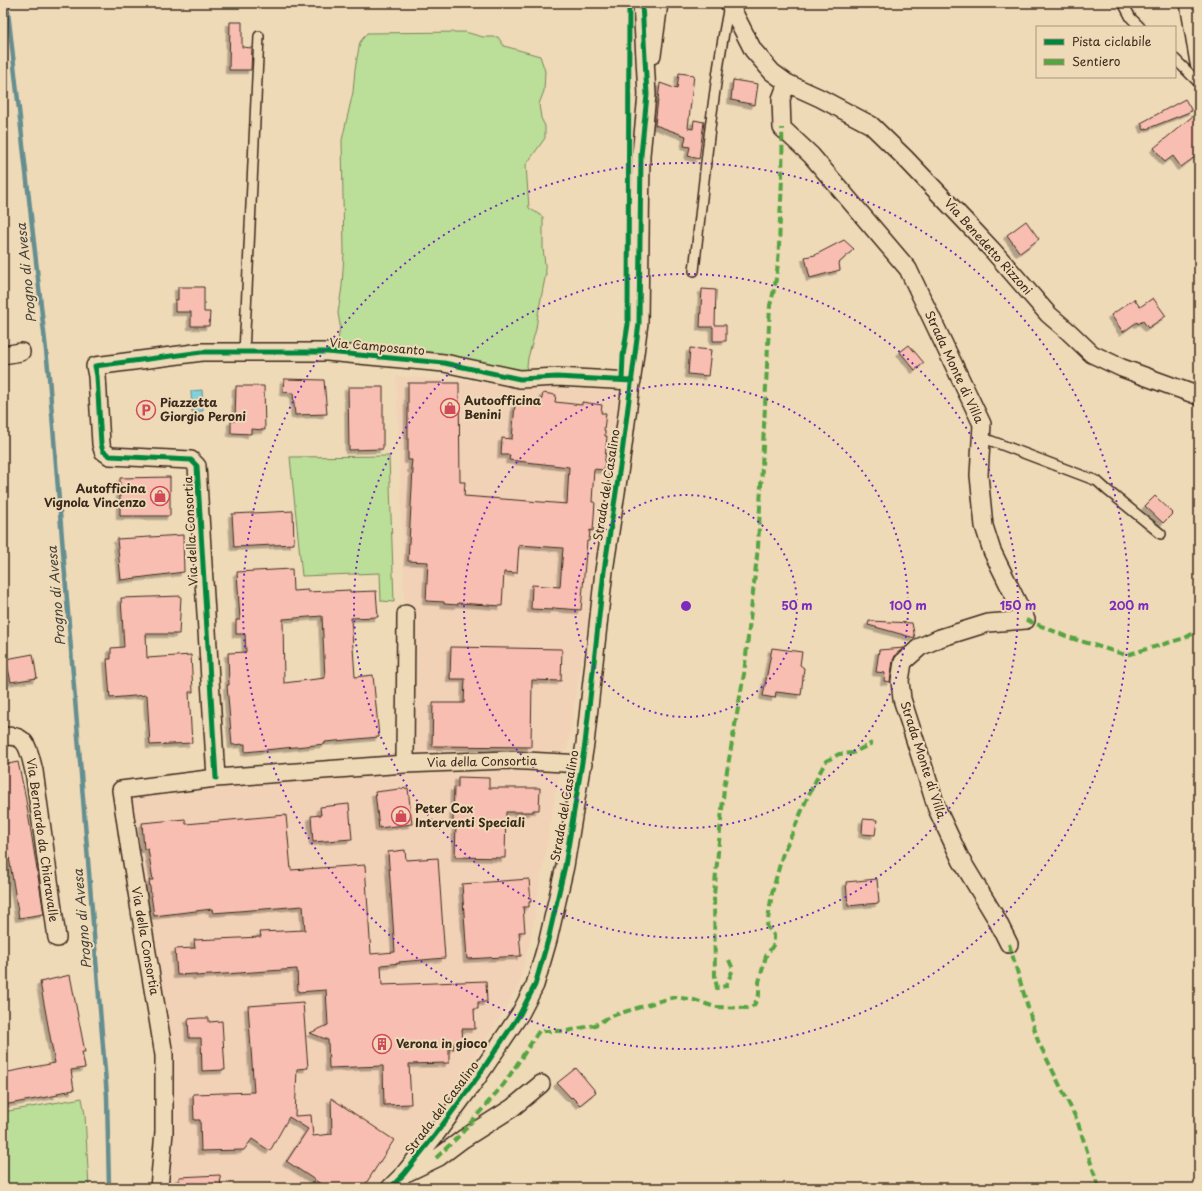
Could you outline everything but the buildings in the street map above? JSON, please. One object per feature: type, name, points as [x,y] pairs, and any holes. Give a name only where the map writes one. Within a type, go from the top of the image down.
[{"type":"street","points":[[642,3],[647,95]]},
{"type":"street","points":[[647,95],[659,3]]},
{"type":"street","points":[[729,3],[753,50],[772,72],[787,83]]},
{"type":"street","points":[[1189,3],[1199,63]]},
{"type":"street","name":"Via Benedetto Rizzoni","points":[[787,83],[820,98],[871,125],[906,158],[975,232],[1048,314],[1092,354],[1122,368],[1199,396]]},
{"type":"street","name":"Strada Monte di Villa","points":[[787,83],[781,99],[782,128],[811,155],[908,269],[982,424],[979,475],[984,526],[992,551],[1026,620],[988,622],[940,638],[920,647],[903,662],[900,681],[902,699],[937,809],[961,860],[996,918],[1009,944]]},
{"type":"street","name":"Strada del Casalino","points":[[390,1188],[404,1174],[440,1129],[506,1036],[520,1014],[535,985],[548,940],[565,866],[582,764],[604,571],[622,453],[639,323],[641,155],[647,95]]},
{"type":"street","points":[[3,355],[22,352]]},
{"type":"street","name":"Via Camposanto","points":[[95,366],[202,352],[327,352],[444,363],[520,379],[557,377],[632,380]]},
{"type":"street","name":"Via della Consortia","points":[[95,366],[97,376],[101,444],[103,451],[110,456],[191,460],[197,466],[216,778]]},
{"type":"street","points":[[405,764],[406,614]]},
{"type":"street","name":"Via Bernardo da Chiaravalle","points":[[3,737],[9,736],[20,738],[26,742],[34,771],[56,938]]},
{"type":"street","name":"Via della Consortia","points":[[159,1188],[164,1132],[164,1055],[121,790],[216,778],[405,764],[507,760],[582,764]]},
{"type":"street","name":"Strada del Casalino","points":[[404,1174],[439,1157],[462,1139],[512,1108],[541,1084]]},
{"type":"lane","points":[[694,271],[708,136],[721,45],[729,3]]},
{"type":"lane","points":[[1123,3],[1130,18],[1139,26]]},
{"type":"lane","points":[[244,353],[259,36]]},
{"type":"lane","points":[[1176,60],[1199,83]]},
{"type":"lane","points":[[981,437],[1097,481],[1161,534]]},
{"type":"shaded area","points":[[396,376],[619,392],[600,547],[567,751],[410,758]]},
{"type":"shaded area","points":[[561,764],[531,937],[519,985],[451,1095],[394,1168],[375,1188],[159,1188],[160,1054],[126,796],[363,773]]},
{"type":"green space","points":[[465,32],[483,37],[498,37],[504,46],[540,56],[545,71],[544,91],[539,104],[541,118],[545,126],[545,138],[526,165],[529,208],[543,217],[543,248],[546,273],[526,374],[337,349],[340,325],[338,313],[342,286],[344,253],[342,140],[353,92],[355,69],[360,42],[367,33]]},
{"type":"green space","points":[[389,456],[394,602],[381,601],[380,573],[302,576],[290,457]]},
{"type":"green space","points":[[82,1098],[85,1115],[89,1188],[3,1188],[3,1112]]},
{"type":"water","points":[[202,390],[203,411],[192,412],[191,391]]},
{"type":"waterway","name":"Progno di Avesa","points":[[7,3],[49,377],[107,1096],[109,1188]]},
{"type":"marked path","points":[[729,960],[733,969],[726,986],[717,988],[715,977],[714,895],[724,788],[744,674],[758,547],[770,305],[777,272],[779,250],[782,128]]},
{"type":"marked path","points":[[1026,620],[1071,638],[1126,655],[1185,638],[1199,630]]},
{"type":"marked path","points":[[436,1158],[460,1135],[504,1084],[539,1031],[567,1031],[595,1025],[611,1016],[676,997],[694,1000],[715,1007],[749,1008],[754,1005],[759,995],[759,982],[766,956],[774,944],[774,935],[767,926],[772,893],[783,853],[808,796],[826,761],[839,754],[853,753],[872,743]]},
{"type":"marked path","points":[[1009,944],[1038,1041],[1077,1120],[1099,1188]]},
{"type":"cycle path","points":[[622,380],[623,356],[628,324],[629,3]]},
{"type":"cycle path","points":[[390,1188],[404,1174],[435,1135],[477,1078],[520,1014],[535,985],[548,940],[565,866],[585,744],[604,571],[622,453],[639,323],[641,155],[647,95],[642,3]]},
{"type":"cycle path","points":[[216,778],[197,466],[191,460],[110,456],[103,451],[101,444],[97,376],[95,366],[202,352],[327,352],[444,363],[520,379],[557,377],[632,381]]},
{"type":"place","name":"Autoofficina Benini","points":[[450,408]]},
{"type":"place","name":"Piazzetta Giorgio Peroni","points":[[146,410]]},
{"type":"place","name":"Autofficina Vignola Vincenzo","points":[[160,496]]},
{"type":"place","name":"Peter Cox Interventi Speciali","points":[[401,816]]},
{"type":"place","name":"Verona in gioco","points":[[382,1044]]}]
